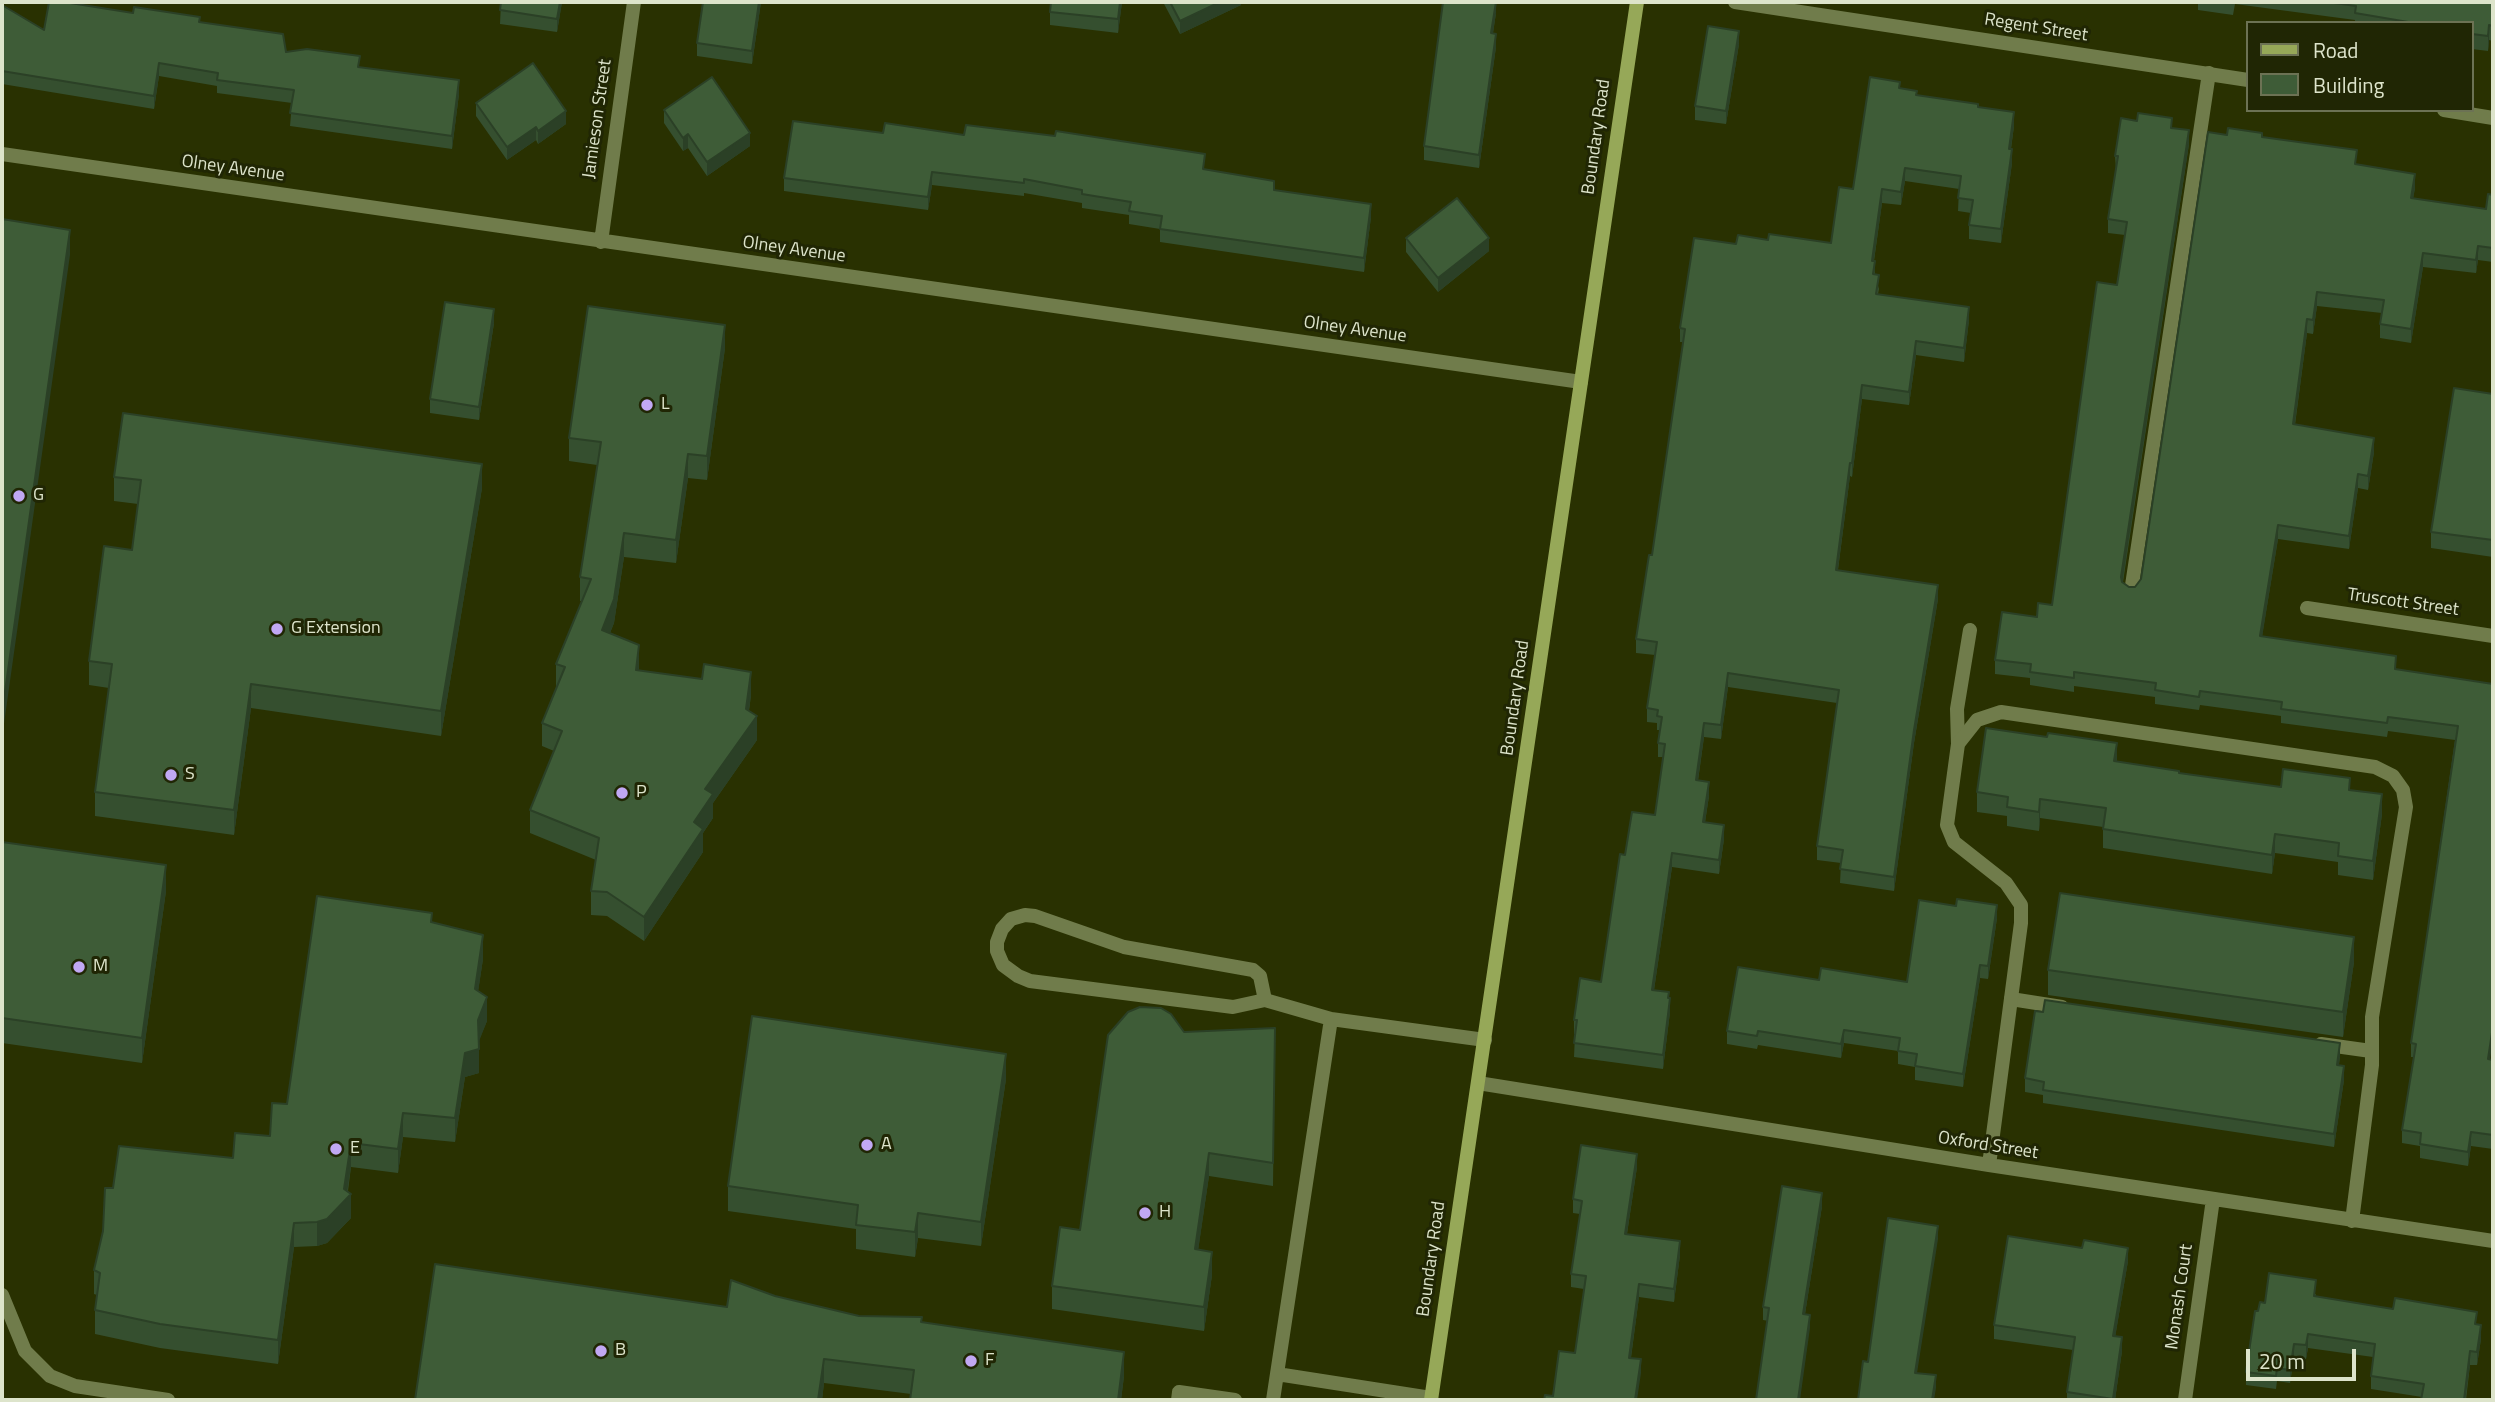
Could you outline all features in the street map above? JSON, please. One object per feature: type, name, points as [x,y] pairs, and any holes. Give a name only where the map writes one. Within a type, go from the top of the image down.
[{"type":"main road","name":"Boundary Road","points":[[1431,1399],[1637,2]]},
{"type":"street","name":"Jamieson Street","points":[[601,242],[634,2]]},
{"type":"street","name":"Regent Street","points":[[1735,2],[2246,80]]},
{"type":"street","points":[[2131,592],[2209,74]]},
{"type":"street","points":[[2456,112],[2493,118]]},
{"type":"street","name":"Olney Avenue","points":[[2,154],[1581,382]]},
{"type":"street","name":"Truscott Street","points":[[2307,608],[2493,636]]},
{"type":"street","points":[[1970,630],[1957,709],[1958,744],[1947,825],[1954,842],[2006,883],[2021,905],[2021,923],[1989,1165]]},
{"type":"street","points":[[1958,744],[1977,720],[2001,712],[2375,766],[2393,776],[2403,790],[2406,807],[2372,1017],[2371,1078],[2352,1221]]},
{"type":"street","points":[[1265,1000],[1259,976],[1253,970],[1124,947],[1035,916],[1025,915],[1011,919],[1002,929],[997,942],[999,957],[1006,968],[1035,982],[1226,1006],[1239,1007],[1265,1000],[1331,1019],[1485,1040]]},
{"type":"street","points":[[2011,999],[2080,1009]]},
{"type":"street","points":[[1273,1400],[1331,1019]]},
{"type":"street","points":[[2301,1041],[2371,1051]]},
{"type":"street","name":"Oxford Street","points":[[1478,1083],[1989,1165],[2493,1241]]},
{"type":"street","name":"Monash Court","points":[[2185,1400],[2213,1199]]},
{"type":"street","points":[[2,1295],[25,1351],[50,1376],[75,1386],[168,1400]]},
{"type":"street","points":[[1277,1374],[1431,1399]]},
{"type":"street","points":[[1178,1400],[1179,1392],[1235,1400]]},
{"type":"building","points":[[49,2],[133,13],[134,7],[200,17],[199,22],[283,34],[286,52],[307,49],[360,56],[358,67],[459,80],[452,136],[290,113],[294,90],[217,80],[218,73],[159,63],[154,96],[2,71],[2,5],[44,30]]},
{"type":"building","points":[[501,2],[560,2],[557,19],[500,10]]},
{"type":"building","points":[[703,2],[759,2],[752,51],[697,43]]},
{"type":"building","points":[[1051,2],[1120,2],[1118,19],[1050,12]]},
{"type":"building","points":[[1170,2],[1220,2],[1180,21]]},
{"type":"building","points":[[1443,2],[1496,2],[1491,33],[1496,34],[1479,155],[1424,146]]},
{"type":"building","points":[[2327,2],[2493,2],[2493,26],[2489,25],[2488,36],[2474,34],[2474,21],[2402,21],[2355,13],[2356,6]]},
{"type":"building","points":[[1708,26],[1739,31],[1726,111],[1695,106]]},
{"type":"building","points":[[533,63],[566,111],[538,131],[536,127],[507,147],[476,103]]},
{"type":"building","points":[[712,77],[750,133],[707,162],[688,134],[683,138],[664,110]]},
{"type":"building","points":[[1870,77],[1900,82],[1899,88],[1917,91],[1916,95],[2014,112],[2001,229],[1969,225],[1973,200],[1958,198],[1961,176],[1905,168],[1901,192],[1882,189],[1872,261],[1875,261],[1873,274],[1879,275],[1876,294],[1969,307],[1964,348],[1916,341],[1909,392],[1862,385],[1850,463],[1836,570],[1938,585],[1914,730],[1894,877],[1840,869],[1843,850],[1817,846],[1839,690],[1728,673],[1721,725],[1704,723],[1696,780],[1709,782],[1703,822],[1724,825],[1719,860],[1672,853],[1652,990],[1669,992],[1663,1055],[1574,1043],[1577,1020],[1574,1020],[1580,978],[1601,982],[1620,854],[1625,855],[1632,812],[1655,815],[1665,744],[1658,743],[1662,717],[1657,716],[1658,710],[1647,708],[1657,642],[1636,639],[1649,555],[1652,555],[1685,329],[1680,328],[1694,238],[1736,244],[1738,235],[1768,240],[1769,234],[1831,243],[1839,187],[1853,189]]},
{"type":"building","points":[[2138,113],[2172,118],[2171,128],[2189,130],[2121,577],[2122,582],[2129,587],[2135,587],[2141,579],[2208,132],[2227,135],[2228,128],[2262,133],[2262,137],[2357,150],[2355,164],[2415,174],[2411,198],[2486,209],[2488,194],[2493,195],[2493,248],[2478,246],[2476,260],[2423,253],[2411,329],[2380,324],[2384,300],[2317,292],[2313,320],[2307,319],[2293,424],[2374,438],[2368,476],[2358,474],[2349,536],[2278,525],[2260,636],[2396,656],[2395,669],[2493,684],[2493,1026],[2488,1059],[2493,1060],[2493,1135],[2471,1132],[2468,1152],[2420,1144],[2421,1133],[2402,1130],[2416,1044],[2411,1043],[2458,726],[2388,717],[2387,723],[2281,709],[2282,702],[2200,691],[2199,697],[2155,690],[2156,683],[2074,672],[2074,678],[2030,672],[2031,664],[1995,660],[2002,612],[2037,617],[2038,603],[2052,605],[2097,282],[2117,285],[2127,222],[2108,219],[2121,118],[2137,121]]},
{"type":"building","points":[[793,121],[883,133],[885,123],[964,135],[966,125],[1055,136],[1056,131],[1205,154],[1203,169],[1274,181],[1274,190],[1371,204],[1364,258],[1160,229],[1162,216],[1129,211],[1131,202],[1082,194],[1082,190],[1024,179],[1024,183],[932,172],[928,197],[784,178]]},
{"type":"building","points":[[1457,198],[1489,238],[1438,278],[1406,238]]},
{"type":"building","name":"G","points":[[2,219],[70,230],[2,713]]},
{"type":"building","points":[[445,302],[494,309],[479,407],[430,399]]},
{"type":"building","points":[[588,306],[725,325],[707,456],[688,454],[676,540],[624,533],[614,599],[602,630],[639,645],[636,670],[702,679],[704,664],[751,672],[746,709],[757,716],[705,789],[713,794],[694,822],[703,829],[644,917],[607,892],[591,891],[599,838],[530,810],[562,731],[542,723],[565,667],[556,664],[591,579],[580,577],[601,442],[569,438]]},
{"type":"building","points":[[2454,388],[2493,394],[2493,540],[2431,532]]},
{"type":"building","name":"G Extension","points":[[123,413],[482,464],[441,711],[251,684],[234,810],[95,792],[112,664],[89,661],[104,546],[132,550],[141,480],[114,477]]},
{"type":"building","points":[[1986,728],[2117,743],[2114,761],[2179,773],[2281,787],[2283,769],[2350,778],[2349,790],[2382,794],[2373,861],[2338,856],[2339,843],[2275,834],[2272,855],[2103,829],[2106,808],[2040,799],[2039,812],[2007,807],[2008,797],[1977,792]]},
{"type":"building","name":"M","points":[[2,842],[166,865],[142,1038],[2,1018]]},
{"type":"building","points":[[2060,893],[2354,937],[2343,1012],[2048,970]]},
{"type":"building","name":"E","points":[[317,896],[432,913],[431,922],[483,935],[475,989],[487,997],[478,1020],[479,1049],[465,1053],[455,1118],[403,1113],[398,1149],[351,1143],[344,1189],[351,1194],[327,1219],[294,1223],[278,1340],[160,1324],[95,1310],[100,1273],[94,1270],[103,1231],[105,1188],[113,1188],[119,1146],[233,1158],[235,1133],[270,1136],[272,1103],[287,1104]]},
{"type":"building","points":[[1957,899],[1997,905],[1988,966],[1980,965],[1963,1074],[1915,1066],[1917,1054],[1898,1051],[1900,1038],[1844,1030],[1841,1044],[1758,1031],[1757,1036],[1727,1031],[1738,967],[1819,980],[1821,968],[1907,982],[1919,900],[1956,906]]},
{"type":"building","points":[[2045,1000],[2340,1043],[2337,1065],[2344,1066],[2334,1134],[2043,1090],[2044,1082],[2025,1078],[2035,1011],[2043,1012]]},
{"type":"building","name":"H","points":[[1140,1007],[1161,1008],[1171,1014],[1184,1032],[1275,1028],[1273,1163],[1209,1153],[1195,1249],[1212,1252],[1204,1307],[1052,1286],[1060,1227],[1080,1230],[1108,1035],[1128,1012]]},
{"type":"building","name":"A","points":[[752,1016],[1006,1054],[981,1222],[918,1213],[915,1232],[856,1225],[858,1205],[728,1186]]},
{"type":"building","points":[[1581,1145],[1637,1154],[1625,1234],[1680,1241],[1674,1289],[1639,1284],[1629,1358],[1641,1359],[1635,1400],[1544,1400],[1545,1395],[1553,1396],[1559,1351],[1575,1353],[1586,1276],[1571,1274],[1582,1201],[1573,1199]]},
{"type":"building","points":[[1782,1186],[1822,1193],[1803,1314],[1810,1315],[1798,1400],[1756,1400],[1769,1308],[1763,1307]]},
{"type":"building","points":[[1888,1218],[1938,1226],[1915,1373],[1936,1375],[1932,1400],[1858,1400],[1863,1361],[1868,1362]]},
{"type":"building","points":[[2008,1236],[2082,1248],[2084,1240],[2128,1248],[2113,1336],[2122,1337],[2113,1399],[2067,1392],[2075,1337],[1994,1325]]},
{"type":"building","points":[[435,1264],[727,1307],[731,1280],[775,1296],[859,1316],[922,1317],[921,1322],[1124,1352],[1118,1400],[910,1400],[914,1370],[824,1359],[818,1400],[415,1400]]},
{"type":"building","points":[[2269,1273],[2316,1280],[2314,1296],[2393,1309],[2395,1298],[2477,1312],[2475,1324],[2481,1325],[2477,1352],[2470,1351],[2464,1400],[2421,1400],[2424,1384],[2371,1376],[2375,1344],[2308,1334],[2306,1345],[2294,1344],[2290,1370],[2277,1368],[2276,1376],[2246,1372],[2255,1311],[2258,1311],[2260,1302],[2265,1303]]},
{"type":"place","name":"L","points":[[647,405]]},
{"type":"place","name":"G","points":[[19,496]]},
{"type":"place","name":"G Extension","points":[[277,629]]},
{"type":"place","name":"S","points":[[171,775]]},
{"type":"place","name":"P","points":[[622,793]]},
{"type":"place","name":"M","points":[[79,967]]},
{"type":"place","name":"A","points":[[867,1145]]},
{"type":"place","name":"E","points":[[336,1149]]},
{"type":"place","name":"H","points":[[1145,1213]]},
{"type":"place","name":"B","points":[[601,1351]]},
{"type":"place","name":"F","points":[[971,1361]]}]
